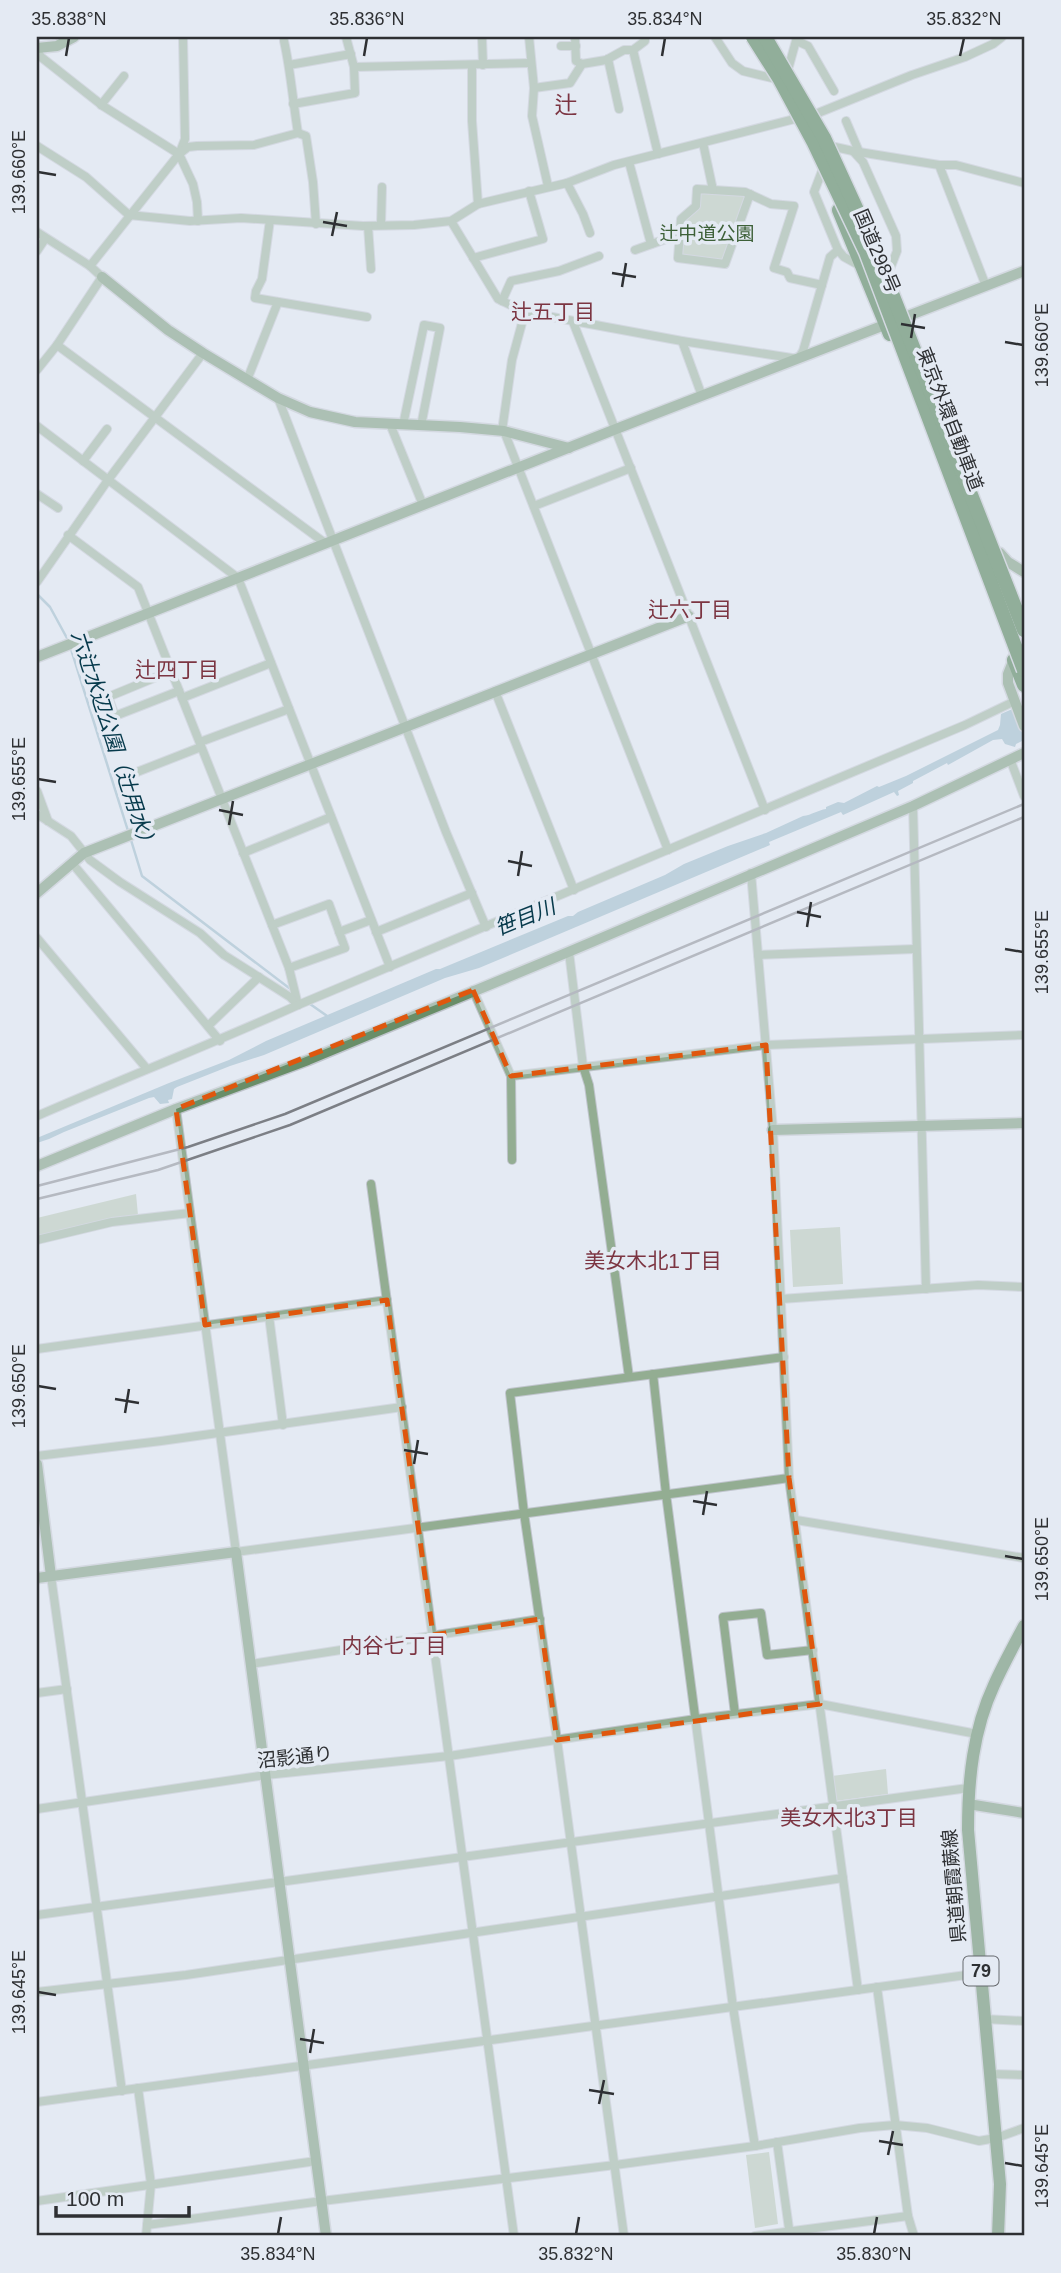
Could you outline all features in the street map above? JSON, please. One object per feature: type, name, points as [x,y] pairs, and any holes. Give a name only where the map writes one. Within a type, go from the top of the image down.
[{"type":"highway","name":"国道298号","points":[[750,37],[822,171],[864,269],[1024,685]]},
{"type":"highway","name":"東京外環自動車道","points":[[750,37],[779,78],[814,143],[866,252],[1024,670]]},
{"type":"highway","name":"東京外環自動車道","points":[[765,37],[824,138],[873,245],[1024,630]]},
{"type":"highway","name":"国道298号","points":[[771,37],[818,113],[890,269],[1024,618]]},
{"type":"main road","name":"県道朝霞蕨線","points":[[998,2236],[1000,2184],[968,1830],[968,1788],[977,1734],[994,1684],[1024,1626]]},
{"type":"street","points":[[74,37],[57,47],[37,49],[41,57],[101,105],[179,154],[193,184],[198,221]]},
{"type":"street","points":[[179,154],[185,139],[183,37]]},
{"type":"street","points":[[293,104],[355,93],[354,67],[346,37]]},
{"type":"street","points":[[482,37],[483,65]]},
{"type":"street","points":[[529,37],[534,88],[532,116],[548,186]]},
{"type":"street","points":[[561,47],[575,41],[576,61],[582,64],[608,59],[624,50],[634,50],[645,41],[645,37]]},
{"type":"street","points":[[715,37],[732,63],[743,71],[772,78]]},
{"type":"street","points":[[37,146],[86,177],[129,215],[198,221],[240,218],[368,226],[451,221],[478,204],[567,183],[657,154],[818,113],[965,57],[1002,37]]},
{"type":"street","points":[[789,66],[797,39],[808,46],[834,91]]},
{"type":"street","points":[[284,41],[298,133]]},
{"type":"street","points":[[634,50],[657,154]]},
{"type":"street","points":[[289,65],[351,54]]},
{"type":"street","points":[[608,59],[619,109]]},
{"type":"street","points":[[354,67],[531,63]]},
{"type":"street","points":[[534,88],[570,83],[582,64]]},
{"type":"street","points":[[472,66],[472,121],[478,204]]},
{"type":"street","points":[[101,105],[124,76]]},
{"type":"street","points":[[846,121],[856,151],[896,236],[897,251],[890,269]]},
{"type":"street","points":[[90,266],[179,154],[188,147],[254,145],[298,133],[306,136],[316,224]]},
{"type":"street","points":[[703,143],[713,190]]},
{"type":"street","points":[[835,147],[939,165],[956,165],[1024,183]]},
{"type":"street","points":[[629,162],[651,244]]},
{"type":"street","points":[[939,165],[986,286]]},
{"type":"street","points":[[822,171],[814,192],[838,250],[844,257],[864,269]]},
{"type":"street","points":[[567,183],[590,233]]},
{"type":"street","points":[[382,187],[382,225]]},
{"type":"street","points":[[750,194],[725,264],[678,258],[681,219],[696,206],[697,189],[745,192],[750,194],[771,204],[794,206],[774,268],[786,272],[790,278],[822,285]]},
{"type":"street","points":[[473,258],[543,239],[529,191]]},
{"type":"street","points":[[270,220],[262,279],[255,298],[367,317]]},
{"type":"street","points":[[451,221],[498,299],[525,312],[798,359]]},
{"type":"street","points":[[368,226],[371,269]]},
{"type":"street","points":[[37,232],[90,266],[168,330],[203,354],[278,398],[310,412],[355,422],[503,431],[569,447]]},
{"type":"street","points":[[635,250],[680,234]]},
{"type":"street","points":[[37,251],[45,239]]},
{"type":"street","points":[[798,359],[803,351],[830,257],[838,250]]},
{"type":"street","points":[[502,301],[510,281],[559,271],[599,256]]},
{"type":"street","points":[[37,657],[1024,271]]},
{"type":"street","points":[[37,370],[102,277]]},
{"type":"street","points":[[247,380],[278,302]]},
{"type":"street","points":[[525,312],[512,360],[503,431],[668,850]]},
{"type":"street","points":[[573,321],[765,810]]},
{"type":"street","points":[[403,425],[424,324],[440,328],[421,426]]},
{"type":"street","points":[[682,341],[702,396]]},
{"type":"street","points":[[57,345],[155,419],[329,541]]},
{"type":"street","points":[[38,578],[203,354]]},
{"type":"street","points":[[278,398],[329,541],[486,927]]},
{"type":"street","points":[[390,424],[423,505]]},
{"type":"street","points":[[37,426],[238,578],[390,967]]},
{"type":"street","points":[[83,461],[107,429]]},
{"type":"street","points":[[534,506],[631,468]]},
{"type":"street","points":[[37,494],[58,508]]},
{"type":"street","points":[[68,535],[138,587],[289,968],[298,1005]]},
{"type":"street","points":[[1000,553],[1024,572]]},
{"type":"street","points":[[37,893],[84,853],[689,615]]},
{"type":"street","points":[[1014,659],[1008,674],[1008,683],[1024,726]]},
{"type":"street","points":[[172,671],[108,697],[115,716],[271,663]]},
{"type":"street","points":[[495,691],[574,890]]},
{"type":"street","points":[[37,1116],[220,1041],[298,1005],[765,810],[1015,702]]},
{"type":"street","points":[[137,772],[289,709]]},
{"type":"street","points":[[37,1166],[176,1109],[307,1061],[569,952],[913,806],[1024,753]]},
{"type":"street","points":[[1010,759],[1024,796]]},
{"type":"street","points":[[37,791],[48,821]]},
{"type":"street","points":[[913,806],[926,1289]]},
{"type":"street","points":[[37,814],[71,836],[90,860],[120,882],[200,933],[224,955],[290,997],[298,1005]]},
{"type":"street","points":[[243,853],[331,817]]},
{"type":"street","points":[[72,863],[220,1041]]},
{"type":"street","points":[[751,873],[773,1130],[789,1478],[858,1990]]},
{"type":"street","points":[[376,932],[472,893]]},
{"type":"street","points":[[272,925],[329,904],[345,948],[289,968]]},
{"type":"street","points":[[339,932],[371,920]]},
{"type":"street","points":[[37,938],[147,1069]]},
{"type":"street","points":[[758,955],[915,949]]},
{"type":"street","points":[[569,952],[629,1377]]},
{"type":"street","points":[[208,1026],[259,977]]},
{"type":"street","points":[[473,990],[510,1076],[512,1160]]},
{"type":"street","points":[[510,1076],[766,1045],[1024,1035]]},
{"type":"street","points":[[176,1109],[326,2236]]},
{"type":"street","points":[[773,1130],[1024,1123]]},
{"type":"street","points":[[371,1184],[514,2236]]},
{"type":"street","points":[[37,1240],[112,1222],[190,1213]]},
{"type":"street","points":[[781,1299],[978,1285],[1024,1287]]},
{"type":"street","points":[[37,1349],[387,1300]]},
{"type":"street","points":[[269,1316],[283,1424]]},
{"type":"street","points":[[624,2236],[524,1513],[510,1393],[784,1357]]},
{"type":"street","points":[[653,1374],[666,1494],[733,2007],[755,2146]]},
{"type":"street","points":[[37,1457],[402,1407]]},
{"type":"street","points":[[37,1464],[122,2091]]},
{"type":"street","points":[[37,1578],[789,1478]]},
{"type":"street","points":[[796,1520],[1024,1558]]},
{"type":"street","points":[[735,1714],[723,1617],[761,1613],[767,1654],[813,1650]]},
{"type":"street","points":[[251,1664],[540,1619]]},
{"type":"street","points":[[37,1693],[66,1689]]},
{"type":"street","name":"沼影通り","points":[[37,1809],[266,1775],[449,1756],[696,1719],[820,1704],[977,1734]]},
{"type":"street","points":[[37,1915],[968,1788]]},
{"type":"street","points":[[968,1804],[1024,1814]]},
{"type":"street","points":[[37,1992],[290,1960],[843,1878]]},
{"type":"street","points":[[37,2102],[981,1973]]},
{"type":"street","points":[[877,1987],[908,2216],[914,2236],[921,2236]]},
{"type":"street","points":[[984,2019],[1024,2021]]},
{"type":"street","points":[[990,2074],[1024,2075]]},
{"type":"street","points":[[138,2088],[151,2184],[146,2236]]},
{"type":"street","points":[[147,2225],[755,2146],[860,2128],[895,2125],[926,2128],[979,2141],[1024,2128]]},
{"type":"street","points":[[777,2142],[790,2234]]},
{"type":"street","points":[[37,2201],[316,2161]]},
{"type":"street","points":[[755,2236],[790,2234],[908,2216]]},
{"type":"highlighted area","points":[[473,990],[511,1076],[766,1045],[789,1478],[820,1704],[557,1740],[540,1619],[433,1635],[387,1300],[205,1325],[176,1109]]},
{"type":"green space","name":"辻中道公園","points":[[697,189],[750,194],[725,264],[678,256],[681,219],[696,206]]},
{"type":"green space","points":[[136,1194],[138,1215],[37,1237],[37,1218]]},
{"type":"green space","points":[[840,1227],[843,1284],[793,1287],[790,1230]]},
{"type":"green space","points":[[886,1769],[888,1794],[835,1801],[832,1776]]},
{"type":"green space","points":[[769,2152],[778,2224],[755,2228],[746,2155]]},
{"type":"water","name":"笹目川","points":[[1024,704],[1024,740],[1015,747],[1005,744],[1002,739],[993,740],[913,781],[898,791],[897,796],[894,792],[843,815],[841,812],[769,842],[770,845],[479,968],[445,978],[264,1055],[177,1087],[172,1099],[168,1100],[169,1103],[160,1104],[154,1097],[149,1098],[37,1143],[37,1138],[229,1060],[266,1041],[436,969],[573,916],[684,864],[838,802],[844,803],[877,786],[906,776],[998,730],[1001,714]]},
{"type":"waterway","name":"六辻水辺公園（辻用水）","points":[[37,594],[50,607],[68,640]]},
{"type":"waterway","name":"六辻水辺公園（辻用水）","points":[[70,646],[129,834]]},
{"type":"waterway","name":"六辻水辺公園（辻用水）","points":[[131,840],[142,876],[293,991]]},
{"type":"waterway","name":"六辻水辺公園（辻用水）","points":[[310,1004],[330,1018]]},
{"type":"railway","points":[[37,1186],[188,1147],[285,1114],[1024,804]]},
{"type":"railway","points":[[37,1199],[158,1170],[290,1125],[1024,817]]},
{"type":"district","name":"辻","points":[[566,105]]},
{"type":"district","name":"辻五丁目","points":[[553,311]]},
{"type":"district","name":"辻六丁目","points":[[690,609]]},
{"type":"district","name":"辻四丁目","points":[[177,669]]},
{"type":"district","name":"美女木北1丁目","points":[[653,1260]]},
{"type":"district","name":"内谷七丁目","points":[[394,1645]]},
{"type":"district","name":"美女木北3丁目","points":[[849,1817]]}]
